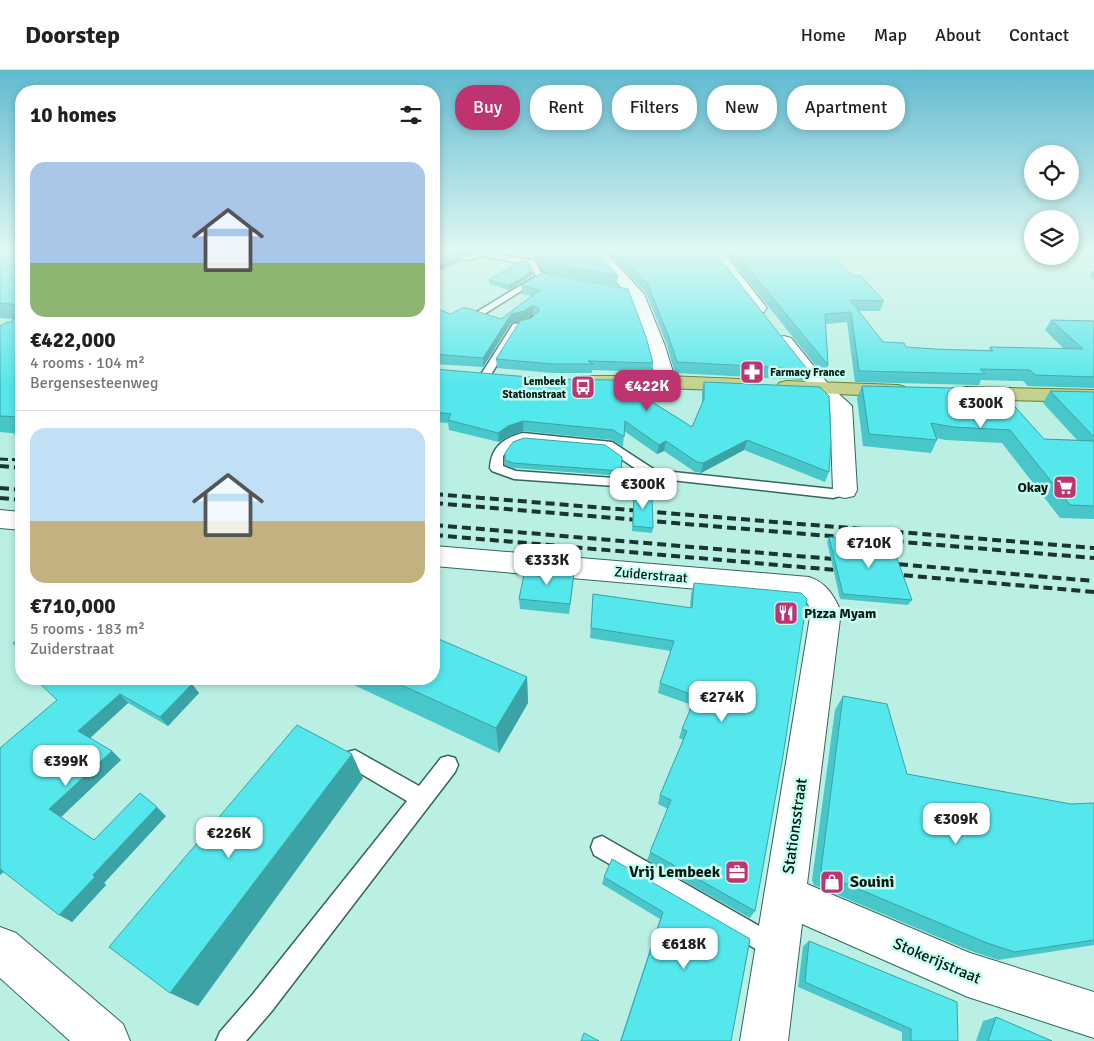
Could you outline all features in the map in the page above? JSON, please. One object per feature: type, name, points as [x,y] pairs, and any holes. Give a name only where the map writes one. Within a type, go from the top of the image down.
[{"type":"main road","points":[[563,382],[666,382],[919,392]]},
{"type":"main road","points":[[948,392],[1094,396]]},
{"type":"street","points":[[637,296],[656,346],[666,382]]},
{"type":"street","points":[[749,296],[822,389],[841,406],[844,490]]},
{"type":"street","points":[[0,519],[15,520]]},
{"type":"street","name":"Zuiderstraat","points":[[440,557],[809,588],[819,597],[826,611]]},
{"type":"street","name":"Stationsstraat","points":[[764,1041],[826,611]]},
{"type":"street","name":"Stokerijstraat","points":[[785,895],[968,975],[1094,1015]]},
{"type":"street","points":[[0,950],[106,1041]]},
{"type":"lane","points":[[478,315],[508,296]]},
{"type":"lane","points":[[486,376],[516,326],[528,324],[533,319]]},
{"type":"lane","points":[[652,474],[629,484],[514,475],[497,468],[497,456],[508,443],[523,437],[608,445],[652,474],[833,494],[844,490]]},
{"type":"lane","points":[[355,759],[421,798]]},
{"type":"lane","points":[[229,1041],[262,1003],[448,765]]},
{"type":"lane","points":[[602,847],[778,949]]},
{"type":"building","points":[[0,296],[15,296],[15,304],[0,303]]},
{"type":"building","points":[[532,296],[631,296],[646,337],[653,363],[588,361],[593,364],[553,364],[496,359],[520,321],[531,318],[539,311],[533,305],[524,311],[511,314],[483,358],[440,354],[440,310],[451,314],[462,308],[467,308],[501,319]]},
{"type":"building","points":[[652,296],[750,296],[807,369],[677,362]]},
{"type":"building","points":[[771,296],[880,296],[884,301],[850,300],[883,342],[904,343],[906,347],[993,351],[990,347],[1083,349],[1051,320],[1094,321],[1094,377],[1035,375],[1030,370],[980,369],[985,374],[859,371],[851,312],[825,314],[828,365]]},
{"type":"building","points":[[15,318],[15,417],[0,416],[0,326],[7,322],[12,322]]},
{"type":"building","points":[[440,370],[553,379],[617,380],[692,427],[704,399],[704,382],[820,387],[829,396],[831,441],[829,472],[747,440],[703,463],[697,462],[666,441],[659,445],[625,421],[624,437],[613,430],[523,421],[508,426],[498,433],[448,420],[451,414],[440,413]]},
{"type":"building","points":[[862,386],[999,389],[1044,439],[1094,441],[1094,506],[1070,505],[1010,430],[953,427],[931,423],[937,440],[869,434]]},
{"type":"building","points":[[1050,391],[1094,392],[1094,436],[1093,436]]},
{"type":"building","points":[[524,438],[605,445],[622,457],[621,471],[513,463],[505,460],[505,453],[513,442]]},
{"type":"building","points":[[634,491],[652,493],[653,528],[633,526]]},
{"type":"building","points":[[829,537],[891,542],[912,600],[843,594]]},
{"type":"building","points":[[525,569],[574,573],[570,604],[519,599]]},
{"type":"building","points":[[694,583],[801,593],[807,599],[783,756],[755,911],[650,852],[671,800],[660,795],[687,731],[682,729],[696,696],[660,683],[674,641],[591,628],[593,594],[692,608]]},
{"type":"building","points":[[440,640],[527,677],[496,728],[401,685],[440,685]]},
{"type":"building","points":[[41,685],[191,685],[160,717],[120,694],[78,731],[112,751],[49,809],[94,840],[140,793],[157,807],[93,875],[95,877],[59,915],[0,869],[0,748],[57,700]]},
{"type":"building","points":[[843,696],[887,704],[907,774],[1071,804],[1094,803],[1094,940],[1015,952],[987,943],[823,874],[821,870]]},
{"type":"building","points":[[297,725],[352,754],[170,993],[109,947]]},
{"type":"building","points":[[612,859],[750,939],[731,1041],[621,1041],[663,912],[604,877]]},
{"type":"building","points":[[809,941],[957,1002],[958,1041],[911,1041],[911,1029],[805,982]]},
{"type":"building","points":[[996,1017],[1052,1041],[988,1041]]},
{"type":"building","points":[[584,1033],[599,1041],[581,1041]]},
{"type":"railway","points":[[0,459],[15,460]]},
{"type":"railway","points":[[0,466],[15,467]]},
{"type":"railway","points":[[0,488],[15,489]]},
{"type":"railway","points":[[440,494],[1094,548]]},
{"type":"railway","points":[[0,498],[15,499]]},
{"type":"railway","points":[[440,504],[1094,558]]},
{"type":"railway","points":[[440,526],[845,560]]},
{"type":"railway","points":[[440,536],[847,571]]},
{"type":"railway","points":[[885,563],[1094,581]]},
{"type":"railway","points":[[890,574],[1094,592]]},
{"type":"place","name":"Farmacy France","points":[[752,372]]},
{"type":"place","name":"Lembeek Stationstraat","points":[[583,387]]},
{"type":"place","name":"Okay","points":[[1065,487]]},
{"type":"place","name":"Pizza Myam","points":[[786,613]]},
{"type":"place","name":"Vrij Lembeek","points":[[737,872]]},
{"type":"place","name":"Souini","points":[[832,882]]}]
